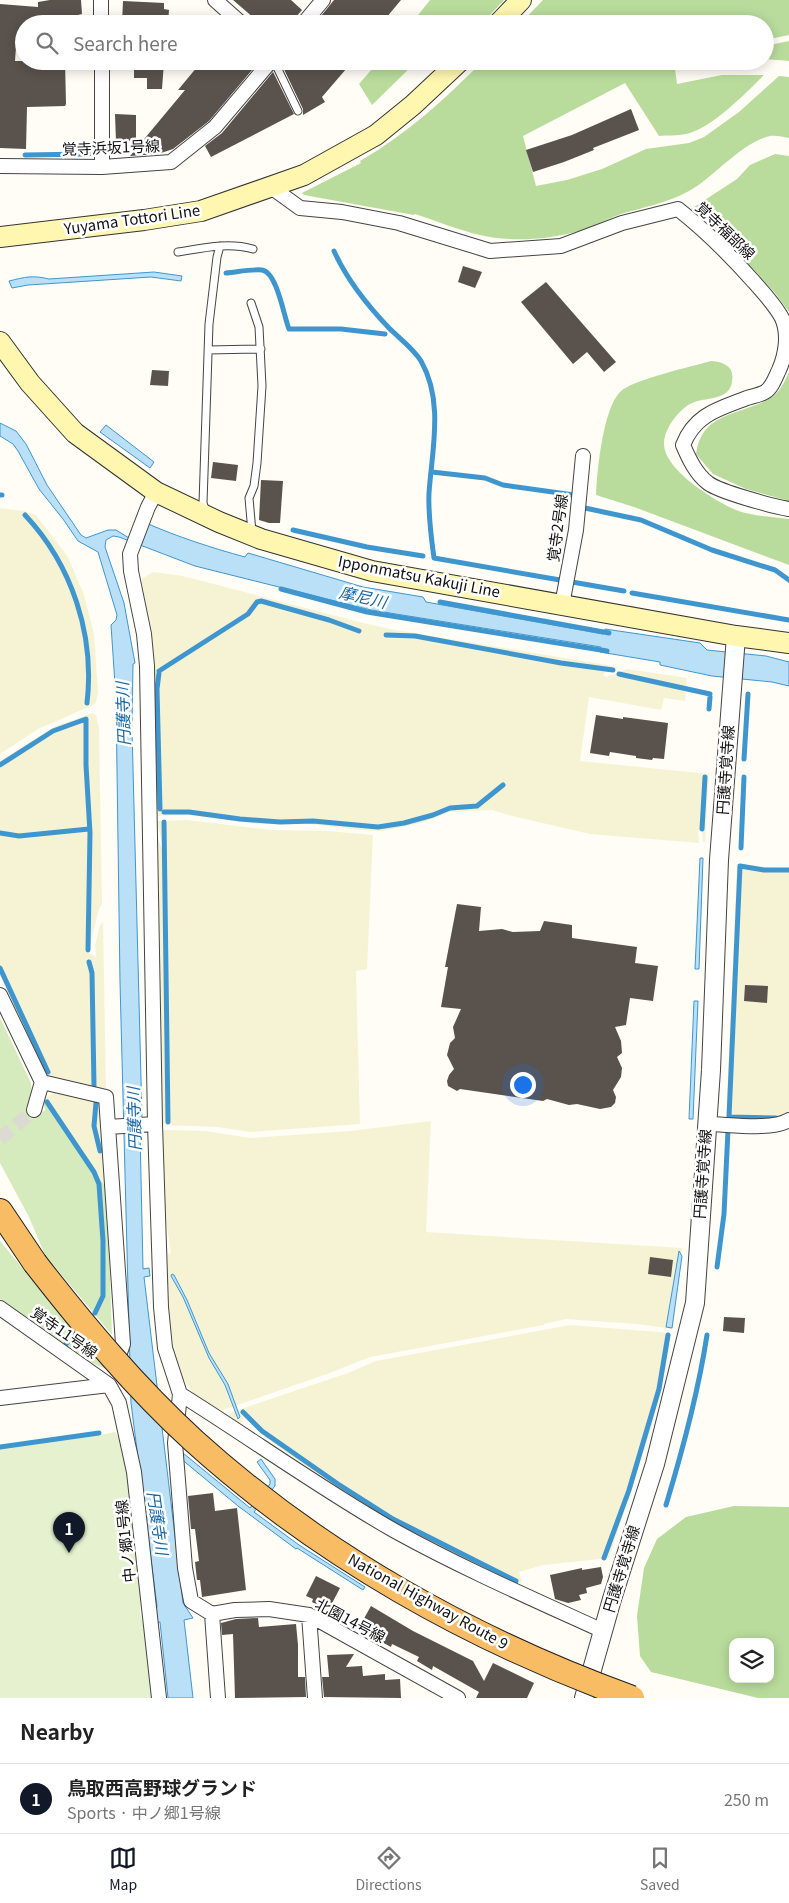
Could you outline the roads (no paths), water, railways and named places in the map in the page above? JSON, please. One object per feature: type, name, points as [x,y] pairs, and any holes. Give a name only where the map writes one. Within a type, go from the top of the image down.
[{"type":"highway","name":"National Highway Route 9","points":[[2,1214],[35,1263],[116,1362],[170,1418],[224,1467],[290,1519],[358,1565],[474,1631],[573,1675],[632,1698]]},
{"type":"main road","points":[[507,15],[521,0]]},
{"type":"main road","name":"Yuyama Tottori Line","points":[[0,237],[144,220],[201,211],[304,175],[376,135],[413,105],[450,70]]},
{"type":"main road","name":"Ipponmatsu Kakuji Line","points":[[0,342],[30,383],[75,433],[152,499],[207,516],[253,536],[372,571],[562,605],[735,642],[789,643]]},
{"type":"street","points":[[101,0],[101,15]]},
{"type":"street","points":[[215,0],[232,15]]},
{"type":"street","points":[[310,15],[323,0]]},
{"type":"street","points":[[102,70],[102,167]]},
{"type":"street","name":"覚寺浜坂1号線","points":[[0,166],[102,167],[170,162],[215,127],[264,70]]},
{"type":"street","name":"覚寺福部線","points":[[271,187],[300,208],[342,212],[399,223],[490,251],[562,246],[622,223],[678,209],[702,227],[723,247],[770,302],[782,319],[787,340],[783,362],[774,381],[766,392],[716,410],[699,420],[688,432],[683,445],[692,465],[709,484],[739,495],[789,509]]},
{"type":"street","name":"覚寺2号線","points":[[562,605],[576,530],[583,456]]},
{"type":"street","points":[[152,499],[132,548],[131,571],[144,634],[147,666],[155,1124],[161,1307],[166,1348],[180,1394],[175,1444],[185,1568],[191,1601],[212,1614],[218,1698]]},
{"type":"street","name":"円護寺覚寺線","points":[[584,1698],[655,1464],[695,1302],[707,1124],[719,860],[735,642]]},
{"type":"street","points":[[0,995],[42,1082],[34,1110]]},
{"type":"street","points":[[0,1398],[109,1385],[123,1344],[106,1097],[42,1082]]},
{"type":"street","points":[[707,1124],[761,1125],[783,1123],[789,1120]]},
{"type":"street","points":[[108,1127],[155,1124]]},
{"type":"street","name":"覚寺11号線","points":[[0,1308],[109,1385]]},
{"type":"street","name":"中ノ郷1号線","points":[[109,1385],[119,1403],[134,1472],[159,1698]]},
{"type":"street","points":[[180,1394],[309,1479],[394,1530],[468,1568],[603,1631]]},
{"type":"street","name":"北園14号線","points":[[212,1614],[235,1610],[269,1610],[308,1615],[458,1698]]},
{"type":"street","points":[[308,1615],[315,1698]]},
{"type":"lane","points":[[277,70],[298,111]]},
{"type":"lane","points":[[207,516],[203,503],[208,350],[210,315],[220,246]]},
{"type":"lane","points":[[178,252],[220,246],[240,246],[253,249]]},
{"type":"lane","points":[[252,303],[259,327],[262,386],[257,463],[254,486],[249,498],[253,536]]},
{"type":"lane","points":[[208,350],[261,349]]},
{"type":"water","points":[[154,272],[182,276],[181,281],[151,277],[28,285],[12,288],[9,281],[29,277],[49,279]]},
{"type":"water","points":[[0,423],[16,431],[26,444],[47,485],[81,535],[86,538],[108,530],[116,530],[129,538],[146,523],[183,538],[233,554],[245,557],[248,553],[363,587],[423,597],[426,602],[603,634],[605,629],[700,643],[707,650],[766,656],[789,662],[789,686],[772,682],[712,676],[660,665],[660,662],[600,652],[601,647],[371,610],[195,566],[119,537],[113,536],[106,540],[105,547],[124,603],[135,663],[133,664],[132,729],[142,1118],[140,1132],[143,1269],[149,1268],[150,1276],[144,1277],[183,1603],[193,1618],[184,1620],[193,1698],[168,1698],[160,1622],[153,1623],[157,1606],[131,1403],[120,982],[116,699],[111,625],[116,620],[117,615],[98,552],[78,541],[39,489],[13,444],[0,436]]},
{"type":"water","points":[[106,425],[154,462],[150,468],[100,432]]},
{"type":"water","points":[[700,858],[703,858],[699,969],[695,969]]},
{"type":"water","points":[[694,1001],[698,1001],[693,1119],[689,1119]]},
{"type":"water","points":[[679,1251],[682,1256],[672,1328],[666,1327]]},
{"type":"water","points":[[172,1274],[187,1300],[209,1353],[228,1384],[240,1417],[238,1419],[225,1385],[209,1358],[183,1297],[171,1276]]},
{"type":"water","points":[[183,1453],[250,1508],[270,1484],[270,1480],[257,1462],[261,1459],[275,1479],[275,1486],[254,1512],[299,1545],[365,1587],[363,1590],[296,1549],[238,1506],[180,1458]]},
{"type":"waterway","points":[[25,155],[89,154]]},
{"type":"waterway","points":[[334,251],[358,292],[389,328],[414,352],[421,361],[428,376],[432,392],[435,426],[429,493],[430,526],[434,558],[560,580]]},
{"type":"waterway","points":[[226,273],[249,270],[262,270],[267,273],[276,286],[289,329],[341,329],[385,334]]},
{"type":"waterway","points":[[432,472],[485,478],[503,485],[574,495]]},
{"type":"waterway","points":[[585,508],[641,520],[712,550],[775,570],[789,580]]},
{"type":"waterway","points":[[25,515],[56,556],[77,602],[87,652],[89,677],[87,703]]},
{"type":"waterway","points":[[293,530],[367,547],[423,556]]},
{"type":"waterway","points":[[572,582],[624,591]]},
{"type":"waterway","name":"摩尼川","points":[[281,589],[367,612],[607,651]]},
{"type":"waterway","points":[[632,593],[789,620]]},
{"type":"waterway","points":[[159,671],[248,614],[257,602],[261,601],[329,620],[359,631]]},
{"type":"waterway","points":[[440,602],[609,633]]},
{"type":"waterway","points":[[386,635],[415,636],[561,663],[613,670]]},
{"type":"waterway","points":[[159,673],[157,689],[160,809]]},
{"type":"waterway","points":[[619,674],[710,694]]},
{"type":"waterway","points":[[744,759],[748,694]]},
{"type":"waterway","points":[[709,709],[710,697]]},
{"type":"waterway","points":[[0,765],[53,731],[86,719],[86,765],[90,833],[88,950]]},
{"type":"waterway","points":[[702,829],[705,777]]},
{"type":"waterway","points":[[741,848],[744,777]]},
{"type":"waterway","points":[[164,812],[189,812],[280,822],[313,821],[378,827],[404,823],[450,808],[477,806],[503,785]]},
{"type":"waterway","points":[[164,822],[168,1122]]},
{"type":"waterway","points":[[0,833],[19,836],[89,829]]},
{"type":"waterway","points":[[776,1118],[729,1117],[740,866],[764,870],[789,870]]},
{"type":"waterway","points":[[89,962],[92,973],[94,1086]]},
{"type":"waterway","points":[[0,968],[48,1072]]},
{"type":"waterway","points":[[47,1102],[94,1172],[99,1184],[103,1241],[103,1296],[95,1313]]},
{"type":"waterway","points":[[96,1103],[94,1126],[100,1151]]},
{"type":"waterway","points":[[717,1267],[724,1214],[728,1130]]},
{"type":"waterway","points":[[66,1344],[75,1334]]},
{"type":"waterway","points":[[604,1558],[629,1490],[659,1389],[668,1335]]},
{"type":"waterway","points":[[666,1505],[690,1421],[707,1335]]},
{"type":"waterway","points":[[243,1412],[262,1431],[338,1484],[393,1519],[516,1581]]},
{"type":"waterway","points":[[0,1447],[99,1433]]},
{"type":"tunnel","points":[[0,1139],[34,1110]]},
{"type":"place","name":"鳥取西高野球グランド","points":[[69,1553]]},
{"type":"water label","name":"円護寺川","points":[[123,714]]},
{"type":"water label","name":"円護寺川","points":[[134,1119]]},
{"type":"water label","name":"円護寺川","points":[[158,1523]]}]
